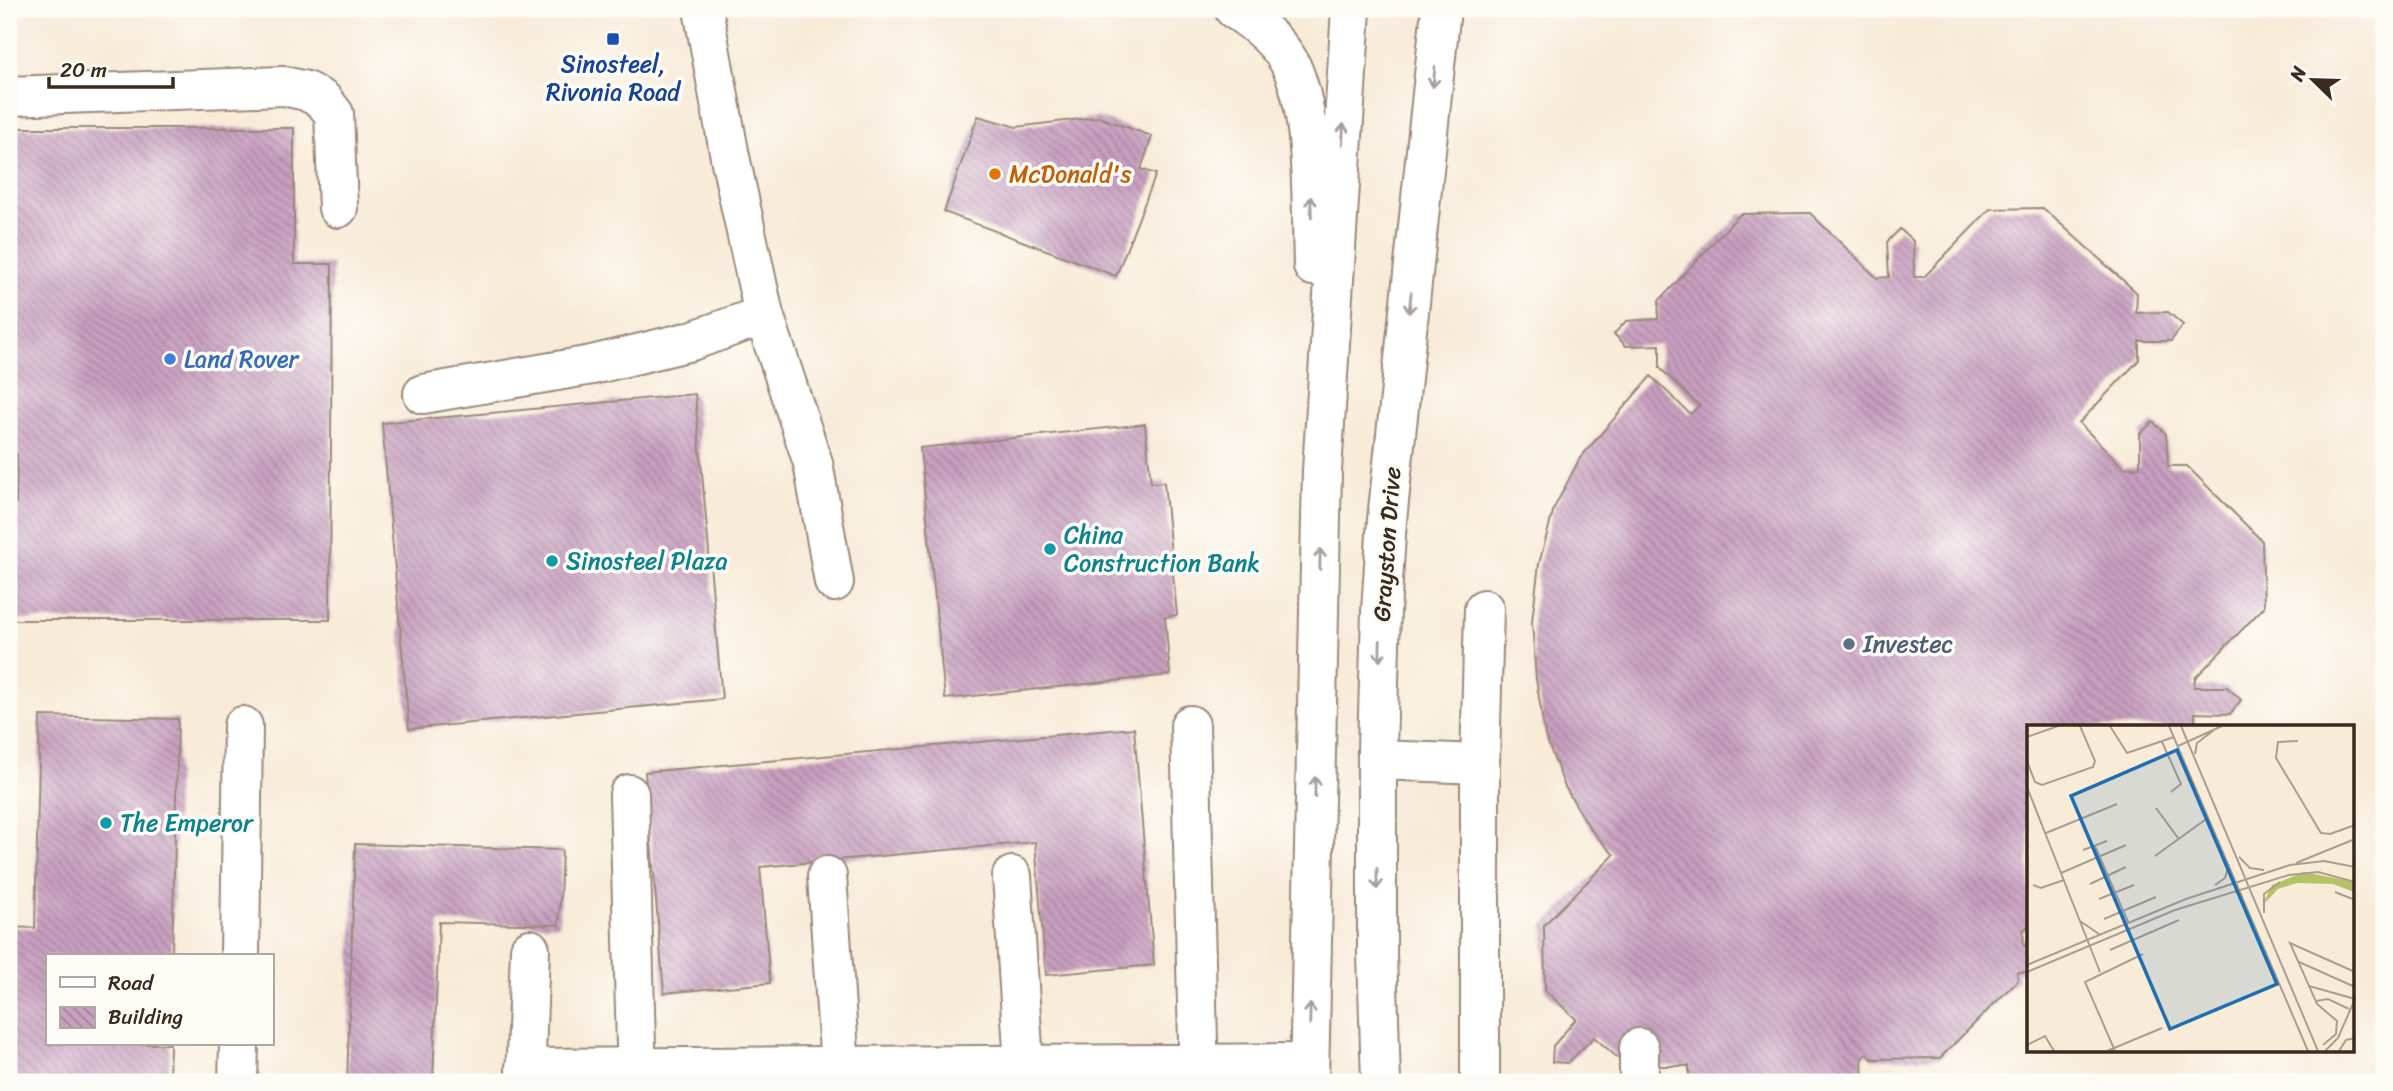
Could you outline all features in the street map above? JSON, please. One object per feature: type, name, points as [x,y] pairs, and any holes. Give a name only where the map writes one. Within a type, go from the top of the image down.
[{"type":"main road","points":[[703,9],[730,157],[764,315],[813,463],[834,582]]},
{"type":"main road","points":[[1234,9],[1277,45],[1293,71],[1303,105],[1310,182],[1322,471]]},
{"type":"main road","points":[[530,949],[525,1075],[1309,1073],[1322,471],[1351,9]]},
{"type":"main road","name":"Grayston Drive","points":[[1381,1082],[1377,954],[1381,611],[1387,520],[1441,9]]},
{"type":"main road","points":[[9,96],[284,86],[306,90],[323,100],[334,114],[338,208]]},
{"type":"main road","points":[[423,394],[592,365],[691,341],[764,315]]},
{"type":"main road","points":[[1479,1082],[1480,764],[1484,608]]},
{"type":"main road","points":[[1190,725],[1200,1073]]},
{"type":"main road","points":[[240,954],[243,726]]},
{"type":"main road","points":[[1378,760],[1480,764]]},
{"type":"main road","points":[[629,794],[637,1075]]},
{"type":"main road","points":[[827,876],[842,1074]]},
{"type":"main road","points":[[1012,876],[1023,1073]]},
{"type":"main road","points":[[238,1082],[239,1046]]},
{"type":"building","points":[[978,116],[1016,127],[1098,117],[1152,136],[1141,169],[1156,174],[1116,276],[944,212]]},
{"type":"building","name":"Land Rover","points":[[9,128],[294,128],[294,264],[332,264],[330,620],[9,620],[9,503],[16,503],[17,454],[9,454]]},
{"type":"building","points":[[2043,208],[2137,293],[2136,313],[2168,312],[2183,325],[2171,341],[2139,341],[2139,360],[2079,423],[2124,468],[2140,467],[2140,434],[2153,422],[2166,434],[2168,466],[2187,466],[2262,541],[2264,607],[2195,678],[2194,687],[2227,687],[2241,700],[2230,714],[2195,713],[2195,725],[2027,725],[2027,927],[2023,931],[2024,946],[2027,946],[2027,972],[2017,972],[2018,980],[1940,1058],[1872,1059],[1867,1053],[1862,1059],[1863,1082],[1689,1082],[1689,1066],[1627,1066],[1594,1037],[1568,1063],[1552,1062],[1553,1046],[1576,1019],[1545,990],[1544,925],[1614,855],[1591,830],[1565,787],[1545,735],[1536,679],[1532,621],[1539,564],[1554,508],[1580,458],[1651,376],[1690,414],[1699,406],[1660,368],[1660,345],[1626,346],[1614,334],[1626,321],[1658,319],[1659,301],[1740,214],[1810,213],[1877,278],[1889,277],[1887,242],[1900,229],[1913,241],[1914,277],[1924,277],[1990,209]]},
{"type":"building","name":"Sinosteel Plaza","points":[[695,394],[722,699],[409,729],[382,423]]},
{"type":"building","name":"China Construction Bank","points":[[1145,424],[1151,483],[1164,482],[1177,615],[1165,617],[1170,675],[945,699],[920,448]]},
{"type":"building","name":"The Emperor","points":[[40,716],[178,719],[172,954],[46,954],[46,1046],[170,1046],[169,1082],[9,1082],[9,927],[35,928]]},
{"type":"building","points":[[1134,728],[1154,965],[1046,975],[1035,842],[760,867],[770,983],[664,993],[645,772]]},
{"type":"building","points":[[355,844],[562,850],[559,925],[439,922],[433,1082],[347,1082]]},
{"type":"place","name":"Sinosteel, Rivonia Road","points":[[613,39]]},
{"type":"place","name":"McDonald's","points":[[995,174]]},
{"type":"place","name":"Land Rover","points":[[170,359]]},
{"type":"place","name":"China Construction Bank","points":[[1050,549]]},
{"type":"place","name":"Sinosteel Plaza","points":[[552,561]]},
{"type":"place","name":"Investec","points":[[1849,644]]},
{"type":"place","name":"The Emperor","points":[[106,823]]}]
